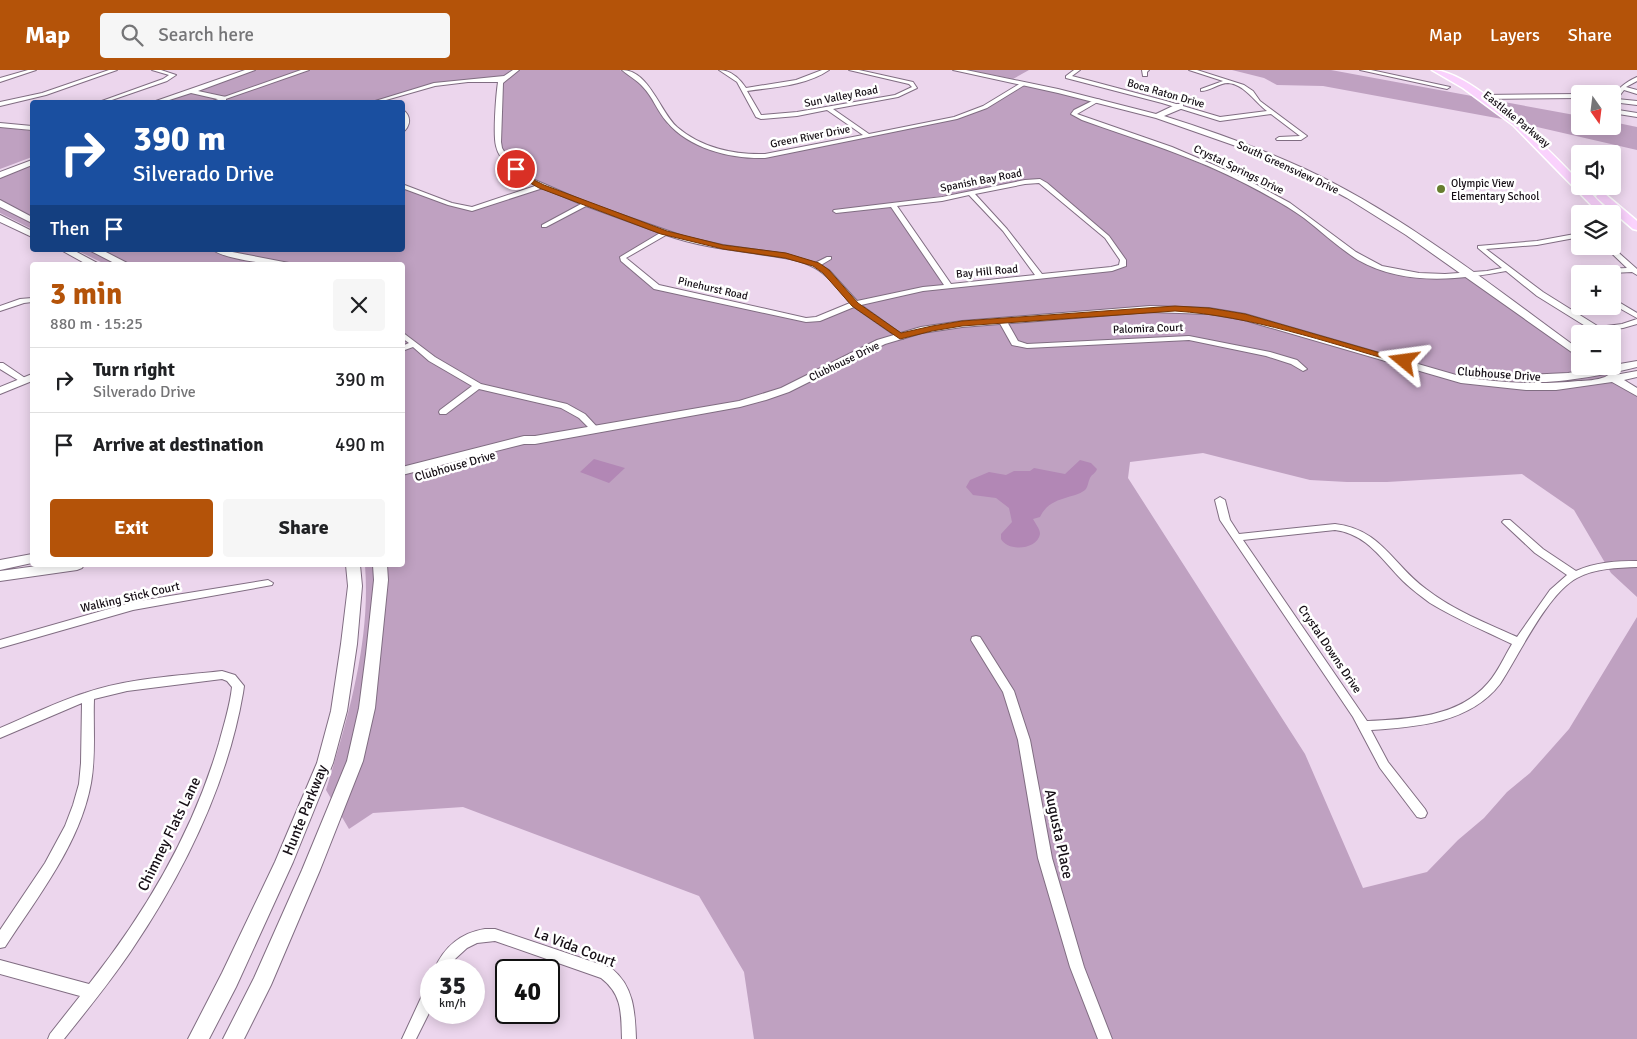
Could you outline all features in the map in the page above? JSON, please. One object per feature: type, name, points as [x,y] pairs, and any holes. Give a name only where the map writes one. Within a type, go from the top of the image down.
[{"type":"main road","name":"Eastlake Parkway","points":[[1436,70],[1482,97],[1516,123],[1597,205]]},
{"type":"main road","name":"Eastlake Parkway","points":[[1447,70],[1492,97],[1534,130],[1571,166]]},
{"type":"main road","points":[[1550,158],[1564,159]]},
{"type":"main road","points":[[1599,195],[1637,227]]},
{"type":"main road","points":[[1621,227],[1637,240]]},
{"type":"street","points":[[0,80],[33,70]]},
{"type":"street","points":[[0,104],[45,93],[114,70]]},
{"type":"street","points":[[108,100],[165,80],[173,75],[154,70]]},
{"type":"street","points":[[163,100],[252,70]]},
{"type":"street","points":[[220,100],[306,70]]},
{"type":"street","points":[[516,70],[503,79],[500,86],[499,148],[520,174],[542,186],[664,233],[723,247],[786,256],[816,265],[826,272],[855,304],[900,336]]},
{"type":"street","name":"Green River Drive","points":[[625,70],[647,86],[666,118],[680,132],[696,142],[744,156],[761,156],[948,120],[971,114],[1023,84]]},
{"type":"street","points":[[722,70],[737,79],[744,90],[794,82],[816,76],[826,70]]},
{"type":"street","name":"Sun Valley Road","points":[[744,90],[758,116],[767,117],[896,96],[915,87],[911,83],[852,70]]},
{"type":"street","name":"South Greensview Drive","points":[[956,70],[1098,100],[1158,116],[1240,144],[1299,170],[1348,195],[1420,240],[1571,349]]},
{"type":"street","name":"Boca Raton Drive","points":[[1077,70],[1068,77],[1223,119],[1272,112]]},
{"type":"street","points":[[1192,70],[1229,81],[1251,92],[1258,102],[1304,136],[1301,138],[1279,139]]},
{"type":"street","points":[[1363,70],[1447,87]]},
{"type":"street","points":[[386,100],[434,85],[468,80],[503,79]]},
{"type":"street","points":[[1621,90],[1637,79]]},
{"type":"street","points":[[1203,90],[1229,81]]},
{"type":"street","points":[[1623,88],[1637,92]]},
{"type":"street","points":[[191,91],[223,99]]},
{"type":"street","points":[[1482,97],[1571,96]]},
{"type":"street","name":"Crystal Springs Drive","points":[[1098,100],[1076,111],[1075,116],[1170,148],[1241,179],[1296,210],[1352,254],[1373,264],[1418,276],[1438,277],[1469,276],[1507,269]]},
{"type":"street","points":[[1621,101],[1637,103]]},
{"type":"street","points":[[1158,116],[1180,106]]},
{"type":"street","points":[[828,108],[866,135]]},
{"type":"street","points":[[1621,113],[1637,116]]},
{"type":"street","points":[[0,125],[30,128]]},
{"type":"street","points":[[0,175],[30,163]]},
{"type":"street","name":"Spanish Bay Road","points":[[836,211],[893,205],[1034,181],[1046,184],[1107,237],[1123,260],[1122,266]]},
{"type":"street","points":[[405,187],[450,204],[472,209],[542,186]]},
{"type":"street","points":[[970,193],[1005,230],[1040,278]]},
{"type":"street","points":[[0,203],[30,219]]},
{"type":"street","points":[[544,226],[586,204]]},
{"type":"street","points":[[893,205],[949,286]]},
{"type":"street","points":[[0,218],[30,233]]},
{"type":"street","name":"Pinehurst Road","points":[[664,233],[626,255],[623,260],[657,286],[806,320],[817,319],[855,304]]},
{"type":"street","points":[[1571,237],[1537,243],[1480,247],[1540,294],[1598,330],[1623,326],[1637,320]]},
{"type":"street","points":[[70,252],[90,262]]},
{"type":"street","points":[[98,252],[120,262]]},
{"type":"street","points":[[222,252],[272,262]]},
{"type":"street","points":[[1616,255],[1635,272]]},
{"type":"street","points":[[816,265],[829,258]]},
{"type":"street","name":"Bay Hill Road","points":[[855,304],[898,294],[949,286],[1040,278],[1112,269],[1122,266]]},
{"type":"street","points":[[1621,272],[1635,272]]},
{"type":"street","points":[[0,309],[30,300]]},
{"type":"street","points":[[1621,306],[1637,316]]},
{"type":"street","name":"Clubhouse Drive","points":[[405,470],[524,440],[534,440],[762,398],[785,390],[881,342],[942,326],[1002,320],[1150,309],[1209,311],[1280,326],[1421,366],[1461,380],[1526,387],[1556,387],[1637,374]]},
{"type":"street","name":"Palomira Court","points":[[1002,320],[1015,343],[1027,346],[1188,338],[1260,352],[1294,362],[1303,369]]},
{"type":"street","points":[[405,336],[438,363],[478,386],[564,406],[582,416],[595,429]]},
{"type":"street","points":[[405,348],[414,344]]},
{"type":"street","name":"Clubhouse Drive","points":[[1621,366],[1637,364]]},
{"type":"street","points":[[0,365],[28,379]]},
{"type":"street","name":"Clubhouse Drive","points":[[1421,366],[1498,376],[1532,378],[1571,373]]},
{"type":"street","points":[[1608,375],[1637,393]]},
{"type":"street","points":[[0,391],[28,379]]},
{"type":"street","points":[[443,412],[478,386]]},
{"type":"street","name":"Clubhouse Drive","points":[[405,480],[524,446],[534,440]]},
{"type":"street","name":"Crystal Downs Drive","points":[[1220,500],[1225,520],[1364,726],[1384,765],[1421,813]]},
{"type":"street","points":[[1507,522],[1538,550],[1575,575]]},
{"type":"street","points":[[1238,537],[1335,527],[1347,527],[1356,530],[1367,537],[1408,580],[1427,595],[1453,611],[1518,643]]},
{"type":"street","points":[[0,564],[30,559]]},
{"type":"street","points":[[1364,726],[1434,719],[1447,716],[1464,708],[1483,696],[1495,684],[1518,643],[1556,590],[1575,575],[1598,567],[1637,564]]},
{"type":"street","points":[[0,576],[63,567]]},
{"type":"street","name":"Hunte Parkway","points":[[198,1039],[229,980],[287,854],[325,763],[339,711],[349,644],[355,586],[353,567]]},
{"type":"street","points":[[234,1039],[273,959],[312,870],[355,761],[371,681],[378,619],[380,567]]},
{"type":"street","name":"Walking Stick Court","points":[[0,644],[133,606],[268,583]]},
{"type":"street","name":"Augusta Place","points":[[976,640],[1008,691],[1019,724],[1024,740],[1044,858],[1077,967],[1105,1039]]},
{"type":"street","name":"Chimney Flats Lane","points":[[0,733],[71,702],[127,687],[222,675],[232,678],[238,686],[218,770],[204,809],[164,886],[136,931],[55,1039]]},
{"type":"street","points":[[0,942],[58,852],[76,814],[86,782],[88,696]]},
{"type":"street","name":"La Vida Court","points":[[447,959],[451,952],[464,941],[481,935],[495,936],[606,974],[616,980],[625,996],[629,1039]]},
{"type":"street","points":[[0,968],[92,992]]},
{"type":"street","points":[[409,1039],[420,1017]]},
{"type":"shaded area","points":[[252,70],[620,70],[637,81],[648,92],[668,125],[681,135],[719,150],[757,156],[953,118],[987,104],[1020,84],[1094,100],[1073,113],[1139,138],[1246,183],[1300,215],[1347,253],[1360,260],[1415,276],[1463,274],[1571,351],[1571,375],[1608,375],[1637,394],[1637,597],[1611,573],[1574,510],[1522,474],[1387,482],[1310,480],[1203,453],[1130,462],[1128,478],[1305,754],[1363,888],[1427,872],[1458,840],[1484,818],[1507,792],[1530,773],[1569,729],[1637,617],[1637,1039],[754,1039],[744,972],[699,896],[463,807],[373,813],[349,829],[326,790],[350,707],[361,651],[365,622],[365,567],[405,567],[405,262],[101,262],[80,252],[405,252],[405,187],[434,199],[470,208],[539,186],[528,180],[499,153],[496,146],[494,135],[499,82],[470,80],[422,88],[380,100],[163,100]],"holes":[[[1033,181],[1049,190],[1083,216],[1109,241],[1120,259],[1119,265],[1115,267],[946,286],[891,204]],[[664,233],[720,247],[803,260],[827,273],[854,305],[813,318],[800,319],[655,286],[623,258]]]},
{"type":"shaded area","points":[[968,70],[1029,70],[1013,79]]},
{"type":"shaded area","points":[[1232,70],[1331,70],[1571,114],[1571,135],[1502,119],[1323,86],[1277,85],[1264,78]]},
{"type":"shaded area","points":[[1621,124],[1637,127],[1637,150],[1572,135],[1621,135]]},
{"type":"shaded area","points":[[0,127],[30,131],[30,158],[0,169]]},
{"type":"shaded area","points":[[30,163],[30,228],[0,213],[0,175]]},
{"type":"shaded area","points":[[594,459],[625,468],[609,483],[580,472]]},
{"type":"shaded area","points":[[1080,460],[1091,463],[1097,469],[1090,478],[1086,489],[1057,501],[1044,510],[1040,517],[1033,519],[1040,534],[1034,543],[1028,546],[1010,546],[1001,539],[1001,534],[1012,522],[1009,508],[996,498],[973,495],[966,487],[970,480],[989,472],[1006,475],[1014,471],[1030,471],[1034,468],[1065,474]]},
{"type":"place","name":"Olympic View Elementary School","points":[[1441,189]]},
{"type":"route","points":[[516,169],[526,178],[542,186],[664,233],[723,247],[786,256],[816,265],[826,272],[855,304],[900,336],[921,330],[962,324],[1150,309],[1175,309],[1209,311],[1245,317],[1404,361]]}]
